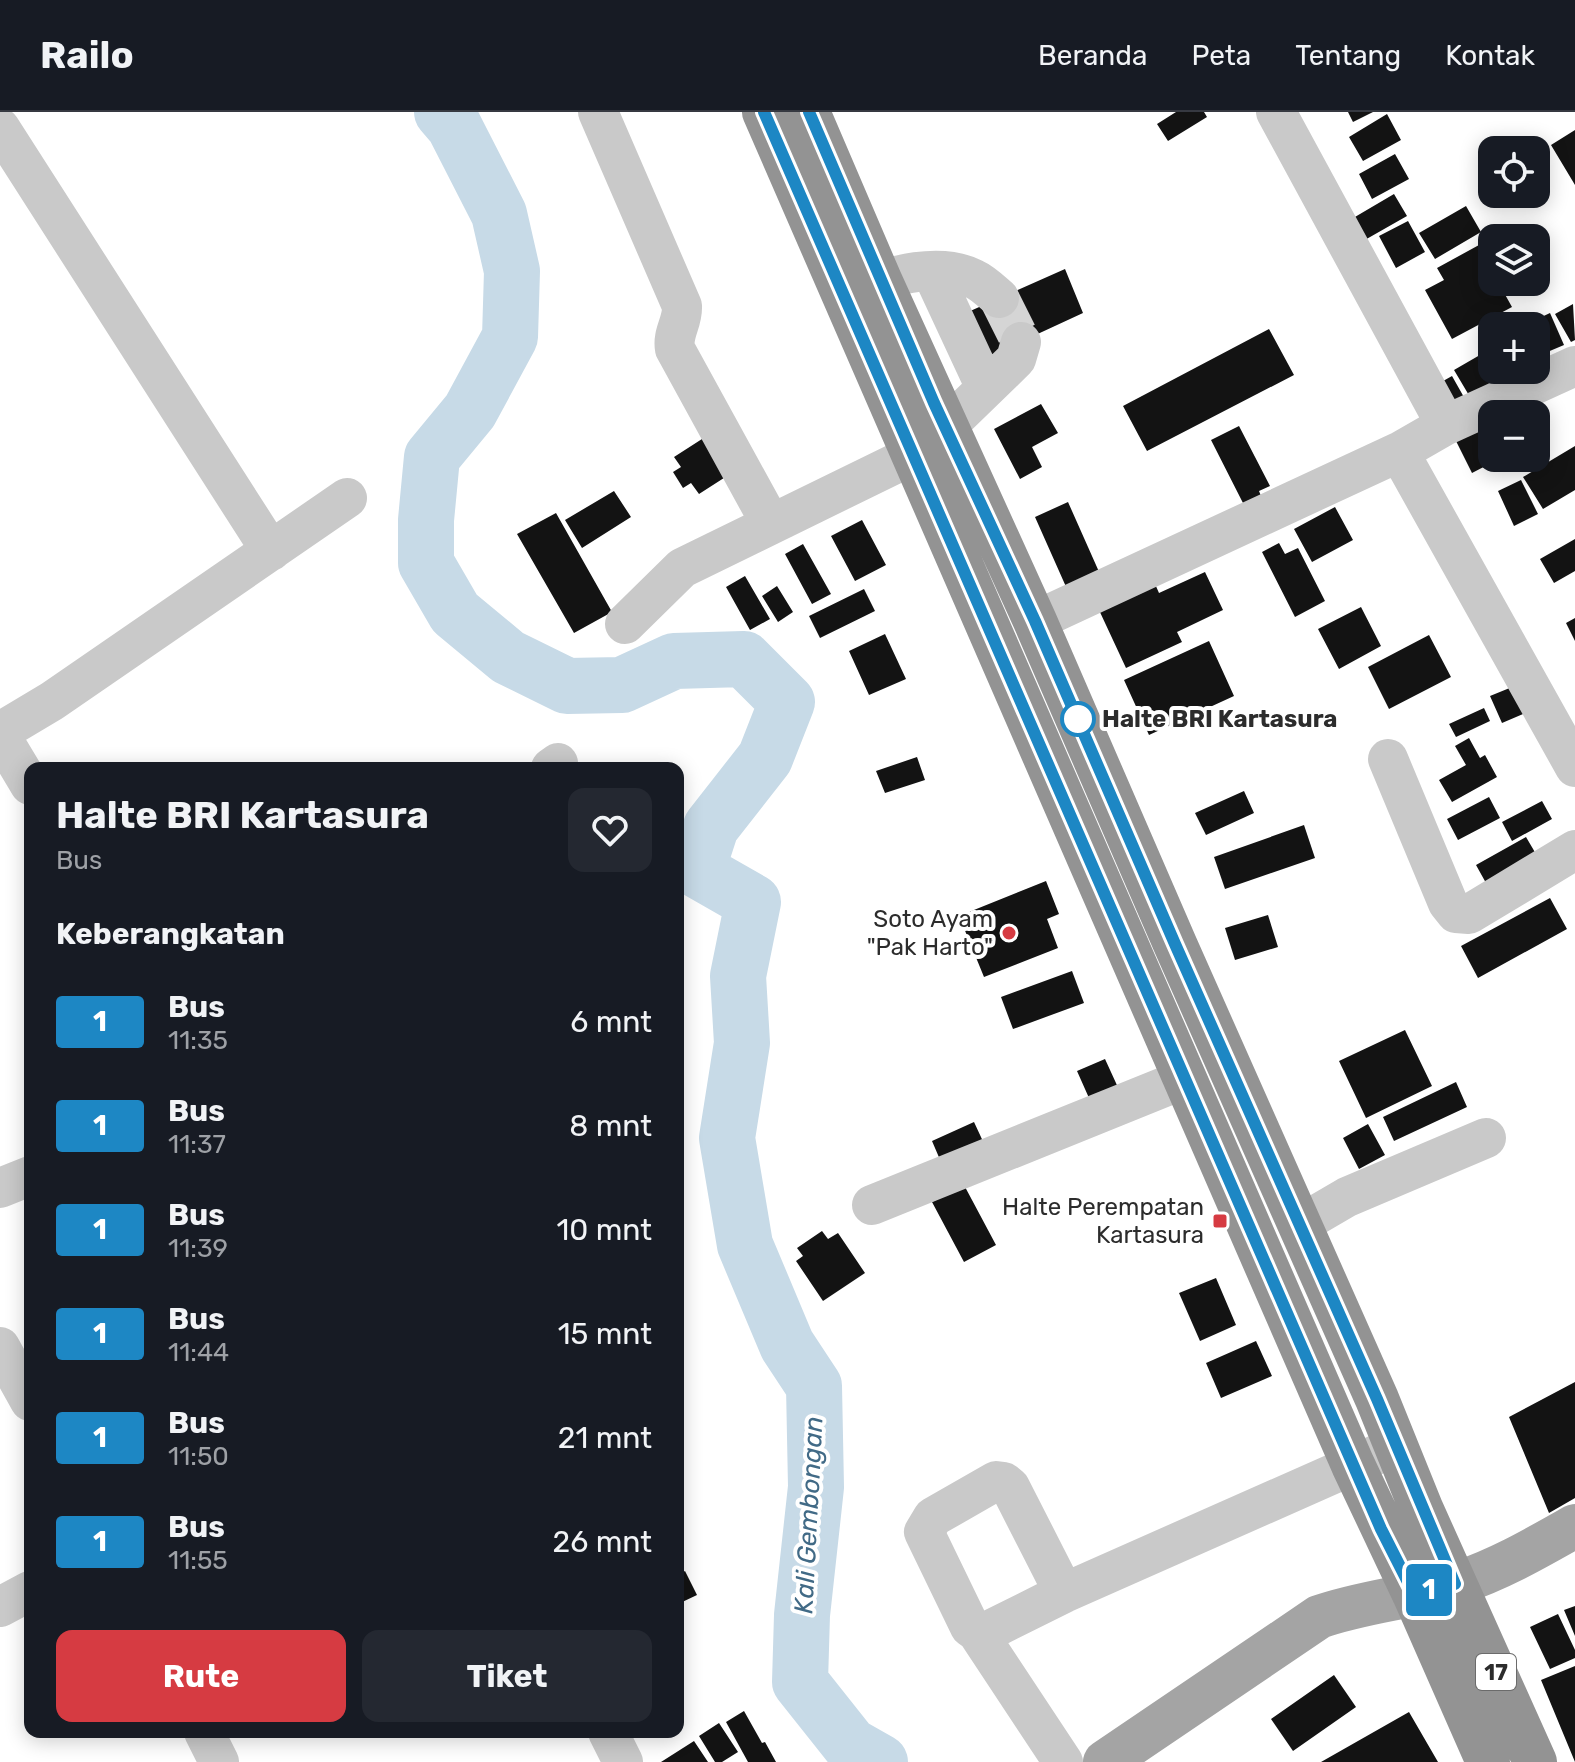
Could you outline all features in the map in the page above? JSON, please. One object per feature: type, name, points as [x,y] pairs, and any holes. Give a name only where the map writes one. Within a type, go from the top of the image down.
[{"type":"highway","name":"17","points":[[764,112],[861,286],[929,441],[1135,962],[1353,1465],[1434,1589],[1535,1762]]},
{"type":"highway","name":"17","points":[[808,112],[861,286]]},
{"type":"highway","name":"17","points":[[929,441],[1035,621],[1396,1446],[1434,1589],[1488,1762]]},
{"type":"highway","points":[[1135,962],[1175,944]]},
{"type":"main road","points":[[1105,1762],[1319,1617],[1346,1607],[1434,1589],[1508,1564],[1575,1526]]},
{"type":"street","points":[[598,112],[682,306],[683,318],[673,339],[675,349],[771,524]]},
{"type":"street","points":[[1276,112],[1446,425]]},
{"type":"street","points":[[0,128],[271,551]]},
{"type":"street","points":[[861,286],[945,271],[974,278],[999,298]]},
{"type":"street","points":[[932,272],[986,388]]},
{"type":"street","points":[[625,624],[682,568],[929,441],[1016,359],[1021,342]]},
{"type":"street","points":[[1035,621],[1399,452],[1446,425],[1575,366]]},
{"type":"street","points":[[1399,452],[1575,767]]},
{"type":"street","points":[[24,775],[0,734],[347,498]]},
{"type":"street","points":[[1388,759],[1448,903],[1456,913],[1469,914],[1575,850]]},
{"type":"street","points":[[872,1205],[1184,1079]]},
{"type":"street","points":[[1299,1225],[1347,1197],[1486,1138]]},
{"type":"street","points":[[0,1188],[24,1178]]},
{"type":"street","points":[[0,1347],[24,1390]]},
{"type":"street","points":[[977,1632],[986,1632],[1064,1593],[1396,1446]]},
{"type":"street","points":[[1063,1762],[977,1632],[970,1627],[924,1532],[933,1517],[996,1481],[1004,1482],[1010,1487],[1064,1593]]},
{"type":"street","points":[[0,1607],[24,1594]]},
{"type":"street","points":[[611,1738],[623,1762]]},
{"type":"building","points":[[1176,112],[1204,112],[1207,117],[1168,141],[1157,124]]},
{"type":"building","points":[[1348,112],[1373,112],[1353,122]]},
{"type":"building","points":[[1387,114],[1401,140],[1363,161],[1349,137]]},
{"type":"building","points":[[1575,130],[1575,185],[1551,145]]},
{"type":"building","points":[[1395,154],[1409,179],[1372,199],[1359,174]]},
{"type":"building","points":[[1394,194],[1407,216],[1356,245],[1343,224]]},
{"type":"building","points":[[1466,206],[1478,227],[1478,234],[1435,259],[1419,233]]},
{"type":"building","points":[[1408,221],[1425,252],[1396,268],[1379,236]]},
{"type":"building","points":[[1478,246],[1478,296],[1506,296],[1512,307],[1503,312],[1478,312],[1478,325],[1452,339],[1425,290],[1444,280],[1437,268]]},
{"type":"building","points":[[1065,269],[1083,313],[979,361],[959,316]]},
{"type":"building","points":[[1573,304],[1575,340],[1571,342],[1555,314]]},
{"type":"building","points":[[1550,313],[1564,345],[1550,351]]},
{"type":"building","points":[[1269,329],[1294,375],[1147,451],[1123,406]]},
{"type":"building","points":[[1478,356],[1478,384],[1493,384],[1470,397],[1454,370]]},
{"type":"building","points":[[1452,376],[1465,399],[1450,408],[1436,385]]},
{"type":"building","points":[[1041,404],[1058,433],[1032,447],[1042,467],[1020,479],[994,429]]},
{"type":"building","points":[[1478,423],[1478,470],[1472,473],[1453,435]]},
{"type":"building","points":[[1239,426],[1270,486],[1259,491],[1261,496],[1244,505],[1211,440]]},
{"type":"building","points":[[702,439],[727,476],[699,494],[691,483],[683,488],[673,472],[681,467],[674,457]]},
{"type":"building","points":[[1575,446],[1575,490],[1543,509],[1523,477],[1531,472],[1550,472],[1550,461]]},
{"type":"building","points":[[1521,480],[1538,514],[1514,526],[1498,491]]},
{"type":"building","points":[[614,491],[631,517],[582,548],[565,520]]},
{"type":"building","points":[[1068,502],[1100,574],[1067,589],[1035,517]]},
{"type":"building","points":[[1335,507],[1353,540],[1312,562],[1294,529]]},
{"type":"building","points":[[556,513],[612,612],[574,633],[517,534]]},
{"type":"building","points":[[862,520],[886,565],[855,581],[831,536]]},
{"type":"building","points":[[1575,539],[1575,571],[1554,583],[1540,559]]},
{"type":"building","points":[[1279,543],[1285,554],[1298,548],[1325,601],[1295,617],[1262,552]]},
{"type":"building","points":[[803,544],[831,594],[812,604],[785,554]]},
{"type":"building","points":[[1205,572],[1223,610],[1177,632],[1182,642],[1126,668],[1099,610],[1155,584],[1159,593]]},
{"type":"building","points":[[745,576],[770,619],[750,630],[726,587]]},
{"type":"building","points":[[777,586],[793,612],[778,622],[762,596]]},
{"type":"building","points":[[864,589],[875,611],[820,638],[809,616]]},
{"type":"building","points":[[1361,607],[1381,646],[1339,669],[1318,629]]},
{"type":"building","points":[[1575,618],[1575,641],[1566,623]]},
{"type":"building","points":[[885,634],[906,679],[869,695],[849,651]]},
{"type":"building","points":[[1429,635],[1451,677],[1389,709],[1368,667]]},
{"type":"building","points":[[1209,641],[1234,696],[1149,735],[1124,680]]},
{"type":"building","points":[[1517,685],[1528,712],[1502,723],[1490,696]]},
{"type":"building","points":[[1484,708],[1490,721],[1456,737],[1449,724]]},
{"type":"building","points":[[1469,738],[1480,758],[1485,755],[1497,777],[1452,802],[1439,780],[1466,765],[1455,746]]},
{"type":"building","points":[[917,757],[925,780],[885,793],[876,771]]},
{"type":"building","points":[[1244,791],[1254,813],[1206,835],[1195,813]]},
{"type":"building","points":[[1489,797],[1500,818],[1458,840],[1447,819]]},
{"type":"building","points":[[1542,801],[1552,819],[1512,841],[1502,822]]},
{"type":"building","points":[[1304,825],[1315,858],[1225,889],[1214,857]]},
{"type":"building","points":[[1526,837],[1536,854],[1486,883],[1476,865]]},
{"type":"building","name":"Soto Ayam \"Pak Harto\"","points":[[1046,881],[1059,914],[1047,919],[1058,948],[984,977],[959,916]]},
{"type":"building","points":[[1550,898],[1567,929],[1478,978],[1461,946]]},
{"type":"building","points":[[1268,915],[1278,947],[1235,960],[1225,928]]},
{"type":"building","points":[[1072,971],[1084,1003],[1013,1029],[1001,997]]},
{"type":"building","points":[[1405,1030],[1432,1086],[1366,1118],[1339,1061]]},
{"type":"building","points":[[1105,1059],[1121,1094],[1093,1107],[1077,1071]]},
{"type":"building","points":[[1456,1082],[1467,1107],[1394,1141],[1383,1117]]},
{"type":"building","points":[[974,1122],[987,1150],[944,1169],[932,1141]]},
{"type":"building","points":[[1368,1124],[1385,1155],[1359,1169],[1343,1138]]},
{"type":"building","points":[[964,1185],[996,1245],[964,1262],[932,1202]]},
{"type":"building","points":[[822,1231],[828,1239],[838,1233],[865,1273],[823,1301],[796,1261],[803,1256],[797,1248]]},
{"type":"building","points":[[1216,1278],[1236,1325],[1200,1341],[1179,1293]]},
{"type":"building","points":[[1256,1341],[1272,1376],[1221,1398],[1206,1363]]},
{"type":"building","points":[[1575,1382],[1575,1498],[1549,1513],[1509,1417]]},
{"type":"building","points":[[684,1572],[697,1595],[684,1601]]},
{"type":"building","points":[[1575,1606],[1575,1636],[1564,1610]]},
{"type":"building","points":[[1558,1614],[1575,1650],[1575,1658],[1550,1669],[1530,1627]]},
{"type":"building","points":[[1575,1666],[1575,1762],[1541,1680]]},
{"type":"building","points":[[1334,1675],[1356,1707],[1293,1751],[1271,1719]]},
{"type":"building","points":[[744,1711],[776,1762],[748,1762],[726,1722]]},
{"type":"building","points":[[1409,1712],[1438,1762],[1321,1762]]},
{"type":"building","points":[[719,1723],[738,1752],[722,1762],[715,1762],[699,1736]]},
{"type":"building","points":[[694,1741],[708,1762],[661,1762]]},
{"type":"waterway","name":"Kali Gembongan","points":[[442,112],[454,126],[499,214],[512,271],[510,337],[470,411],[432,457],[426,520],[426,563],[455,613],[508,657],[567,686],[622,685],[674,661],[744,659],[787,702],[765,758],[711,827],[697,870],[753,902],[738,976],[742,1043],[727,1138],[745,1245],[787,1345],[814,1386],[816,1487],[802,1615],[800,1682],[850,1745],[880,1762]]},
{"type":"tunnel","points":[[999,298],[1021,342]]},
{"type":"bus line","name":"1","points":[[764,112],[1381,1529],[1414,1594],[1455,1584],[1377,1399],[1035,621],[934,403],[809,112]]},
{"type":"place","name":"Halte BRI Kartasura","points":[[1078,719]]},
{"type":"place","name":"Soto Ayam \"Pak Harto\"","points":[[1009,933]]},
{"type":"place","name":"Halte Perempatan Kartasura","points":[[1220,1221]]}]
